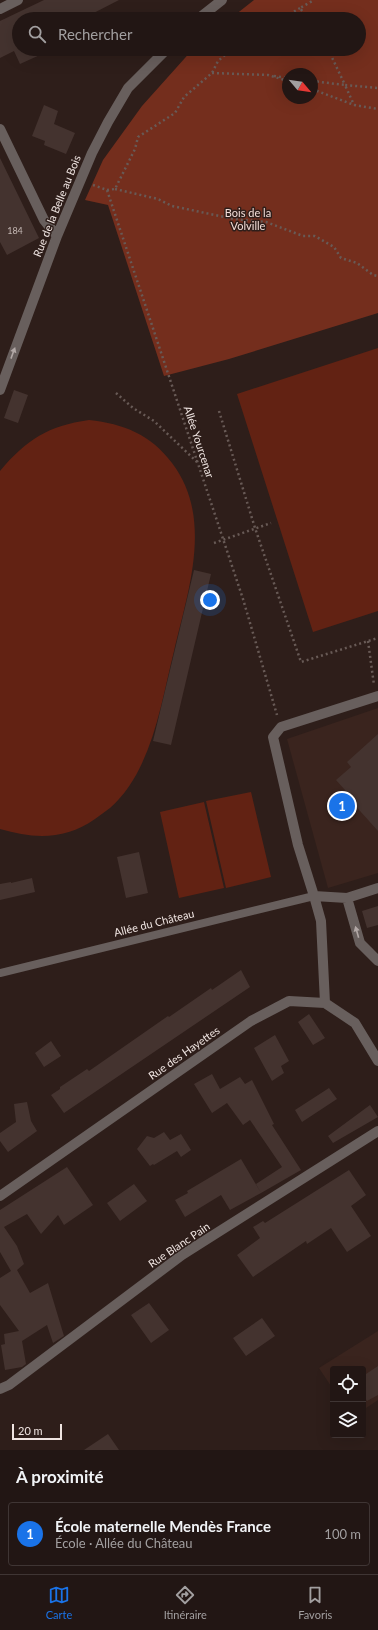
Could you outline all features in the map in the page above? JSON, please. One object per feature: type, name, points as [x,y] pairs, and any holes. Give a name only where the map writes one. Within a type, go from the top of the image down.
[{"type":"street","points":[[0,8],[18,0]]},
{"type":"street","points":[[207,12],[222,0]]},
{"type":"street","name":"Rue de la Belle au Bois","points":[[0,390],[57,236],[80,180],[108,122],[128,88],[160,56]]},
{"type":"street","points":[[0,129],[44,220],[57,236]]},
{"type":"street","points":[[325,1004],[321,921],[298,845],[273,737],[281,727],[377,697]]},
{"type":"street","name":"Allée du Château","points":[[314,896],[347,898],[378,888]]},
{"type":"street","points":[[347,898],[360,943],[378,960]]},
{"type":"street","name":"Rue des Hayettes","points":[[0,1196],[251,1021],[289,1002],[325,1004],[355,1023],[378,1060]]},
{"type":"street","name":"Rue Blanc Pain","points":[[0,1389],[9,1385],[182,1255],[378,1131]]},
{"type":"lane","name":"Allée du Château","points":[[0,973],[314,896]]},
{"type":"path","points":[[293,12],[314,0]]},
{"type":"path","points":[[300,8],[303,12]]},
{"type":"path","points":[[115,190],[135,149],[138,137],[175,113],[184,97],[212,73],[218,61],[224,56]]},
{"type":"path","points":[[331,56],[354,105]]},
{"type":"path","points":[[212,73],[268,75],[282,77]]},
{"type":"path","points":[[268,75],[282,79]]},
{"type":"path","points":[[318,82],[378,88]]},
{"type":"path","points":[[318,91],[354,105],[378,109]]},
{"type":"path","points":[[80,180],[107,190],[115,190],[158,199],[172,206],[234,219],[266,222],[303,236],[315,236],[334,247],[341,258],[357,263],[373,275],[378,276]]},
{"type":"path","name":"Allée Yourcenar","points":[[107,190],[243,599],[281,727]]},
{"type":"path","points":[[116,393],[133,408],[154,421],[186,454],[198,463]]},
{"type":"path","points":[[219,411],[255,528],[301,662],[378,638]]},
{"type":"path","points":[[214,543],[271,523]]},
{"type":"path","points":[[368,641],[377,697]]},
{"type":"shaded area","points":[[378,348],[378,611],[313,632],[237,394]]},
{"type":"shaded area","points":[[89,420],[114,424],[135,432],[155,445],[172,463],[185,484],[192,507],[195,531],[191,580],[159,714],[153,735],[136,775],[124,793],[110,808],[84,826],[72,831],[49,836],[25,835],[0,829],[0,471],[20,450],[39,436],[62,426]]},
{"type":"shaded area","points":[[378,708],[378,873],[328,888],[287,739]]},
{"type":"shaded area","points":[[251,792],[271,877],[226,888],[206,801]]},
{"type":"shaded area","points":[[204,802],[224,888],[179,898],[160,812]]},
{"type":"shaded area","points":[[378,1331],[378,1400],[366,1408],[366,1366],[330,1366],[330,1384],[319,1368]]},
{"type":"green space","name":"Bois de la Volville","points":[[254,0],[378,0],[378,313],[229,359],[164,376],[108,205],[85,200],[103,160],[142,106],[187,56],[366,56],[366,12],[239,12]]},
{"type":"building","points":[[44,0],[119,0],[96,12],[19,12]]},
{"type":"building","points":[[12,15],[12,52],[0,58],[0,21]]},
{"type":"building","points":[[16,56],[38,56],[20,64]]},
{"type":"building","points":[[44,105],[58,111],[54,124],[75,133],[66,154],[44,145],[45,141],[32,136]]},
{"type":"building","points":[[0,158],[39,238],[7,255],[0,242]]},
{"type":"building","points":[[14,390],[28,395],[18,423],[4,418]]},
{"type":"building","points":[[194,570],[211,574],[171,745],[153,741]]},
{"type":"building","points":[[378,734],[378,831],[352,802],[354,800],[336,780],[351,767],[347,762]]},
{"type":"building","points":[[139,852],[148,893],[126,898],[117,857]]},
{"type":"building","points":[[32,878],[35,892],[0,900],[0,884]]},
{"type":"building","points":[[378,906],[378,925],[367,928],[362,911]]},
{"type":"building","points":[[241,970],[250,987],[64,1113],[51,1095],[60,1089],[60,1087],[87,1069],[89,1071],[168,1016],[169,1017],[211,988],[212,990]]},
{"type":"building","points":[[309,1014],[325,1038],[313,1045],[298,1022]]},
{"type":"building","points":[[275,1035],[289,1061],[281,1066],[284,1073],[272,1081],[254,1048]]},
{"type":"building","points":[[51,1041],[61,1056],[44,1067],[35,1053]]},
{"type":"building","points":[[212,1074],[220,1089],[240,1077],[245,1084],[252,1080],[274,1124],[272,1125],[301,1170],[261,1193],[256,1184],[282,1167],[250,1120],[243,1125],[227,1103],[212,1113],[194,1084]]},
{"type":"building","points":[[329,1088],[337,1099],[302,1122],[295,1110]]},
{"type":"building","points":[[27,1102],[31,1121],[37,1131],[8,1152],[0,1141],[0,1133],[16,1122],[14,1104]]},
{"type":"building","points":[[370,1105],[378,1117],[333,1143],[328,1136]]},
{"type":"building","points":[[164,1132],[170,1140],[181,1134],[191,1150],[181,1157],[177,1151],[150,1166],[137,1149],[147,1136],[154,1138]]},
{"type":"building","points":[[241,1159],[261,1193],[230,1210],[221,1195],[185,1217],[175,1200],[188,1193],[187,1191]]},
{"type":"building","points":[[67,1167],[93,1205],[64,1225],[58,1215],[41,1234],[27,1214],[4,1227],[17,1246],[24,1264],[17,1270],[30,1293],[48,1283],[64,1336],[53,1343],[47,1325],[22,1341],[26,1364],[22,1367],[5,1370],[1,1345],[5,1344],[4,1334],[19,1331],[0,1305],[0,1278],[11,1271],[0,1252],[0,1210]]},
{"type":"building","points":[[349,1170],[366,1195],[351,1206],[371,1236],[347,1252],[331,1228],[307,1244],[306,1241],[253,1277],[237,1255],[260,1238],[253,1227],[263,1221],[265,1223]]},
{"type":"building","points":[[134,1184],[147,1201],[120,1221],[107,1203]]},
{"type":"building","points":[[149,1303],[169,1330],[151,1343],[131,1315]]},
{"type":"building","points":[[262,1318],[275,1336],[246,1356],[233,1338]]},
{"type":"building","points":[[378,1366],[378,1395],[367,1401],[366,1400],[366,1374]]},
{"type":"building","points":[[108,1434],[119,1450],[84,1450]]},
{"type":"place","name":"École maternelle Mendès France","points":[[342,806]]}]
